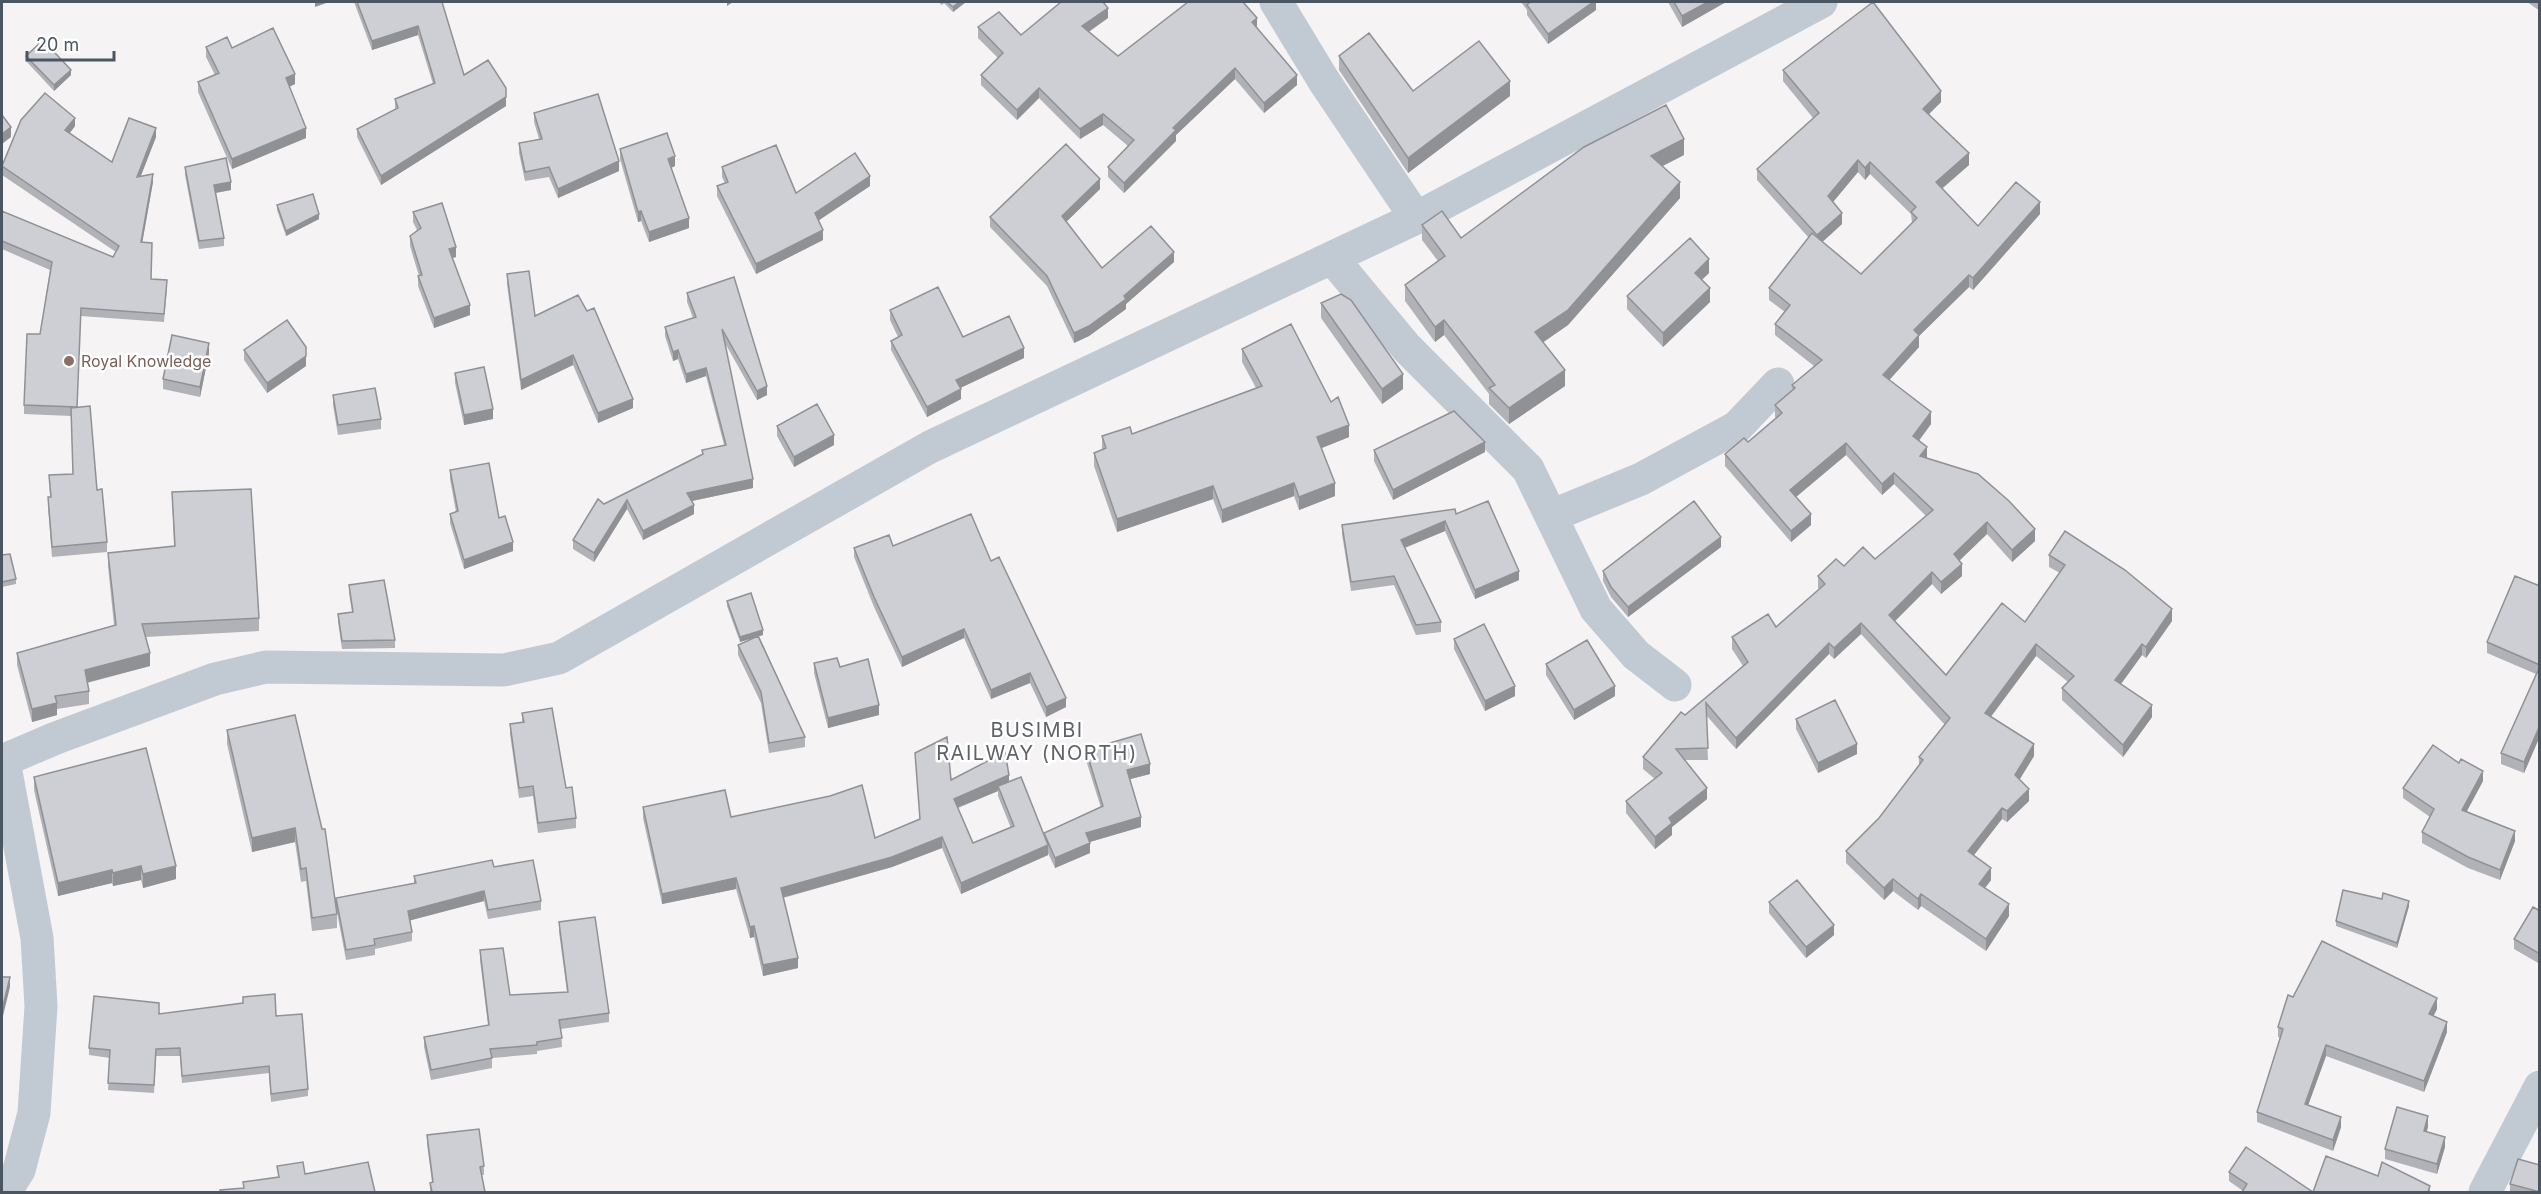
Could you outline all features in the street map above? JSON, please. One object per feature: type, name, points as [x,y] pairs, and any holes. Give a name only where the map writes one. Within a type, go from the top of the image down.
[{"type":"street","points":[[1276,2],[1324,81],[1416,218]]},
{"type":"street","points":[[5,1192],[18,1170],[34,1113],[41,1006],[37,938],[3,761],[57,738],[215,679],[266,667],[504,670],[559,658],[930,447],[1416,218],[1821,2]]},
{"type":"street","points":[[1332,258],[1407,348],[1495,433],[1528,469],[1596,609],[1636,655],[1675,685]]},
{"type":"street","points":[[1551,516],[1641,479],[1737,427],[1778,384]]},
{"type":"street","points":[[2485,1192],[2540,1087]]},
{"type":"building","points":[[357,2],[442,2],[464,75],[488,60],[506,88],[506,97],[381,176],[357,129],[398,108],[395,99],[435,83],[418,26],[372,41]]},
{"type":"building","points":[[947,2],[959,2],[953,7]]},
{"type":"building","points":[[1061,2],[1103,2],[1108,8],[1082,26],[1118,56],[1188,2],[1243,2],[1257,18],[1252,22],[1297,75],[1264,103],[1235,68],[1173,128],[1176,130],[1124,183],[1108,167],[1134,140],[1103,114],[1080,129],[1039,88],[1017,110],[981,75],[1003,53],[978,27],[999,12],[1021,35]]},
{"type":"building","points":[[1528,2],[1593,2],[1548,34],[1527,5]]},
{"type":"building","points":[[1674,2],[1708,2],[1682,16]]},
{"type":"building","points":[[1873,2],[1941,91],[1923,109],[1969,153],[1936,182],[1978,226],[2016,182],[2040,202],[1973,278],[1969,275],[1914,330],[1919,335],[1883,375],[1931,412],[1913,436],[1927,447],[1920,456],[1978,474],[2009,501],[2035,529],[2012,550],[1987,522],[1954,554],[1962,564],[1941,582],[1932,572],[1889,615],[1946,675],[2002,603],[2025,622],[2065,565],[2049,555],[2065,531],[2125,570],[2172,609],[2146,647],[2142,644],[2115,680],[2152,705],[2123,745],[2062,688],[2074,676],[2036,644],[1985,713],[2034,744],[2015,775],[2029,789],[2007,811],[2002,808],[1968,851],[1991,868],[1979,884],[2009,904],[1986,939],[1921,894],[1918,899],[1893,879],[1884,888],[1846,851],[1879,818],[1923,760],[1919,757],[1950,718],[1861,623],[1834,648],[1829,643],[1736,738],[1706,703],[1708,748],[1676,749],[1707,788],[1669,818],[1672,823],[1655,837],[1626,801],[1662,773],[1643,757],[1681,712],[1685,715],[1748,662],[1732,637],[1768,614],[1776,627],[1825,584],[1818,576],[1836,559],[1844,566],[1863,547],[1875,559],[1933,510],[1894,473],[1882,484],[1846,443],[1790,490],[1811,514],[1791,531],[1725,454],[1744,438],[1748,442],[1782,413],[1775,405],[1795,388],[1792,385],[1822,360],[1775,324],[1790,305],[1769,288],[1812,233],[1861,274],[1917,218],[1911,212],[1916,207],[1870,162],[1865,168],[1858,160],[1828,196],[1842,213],[1817,235],[1757,169],[1819,113],[1783,70]]},
{"type":"building","points":[[273,28],[295,74],[286,78],[306,128],[232,159],[198,82],[219,73],[206,47],[227,37],[232,48]]},
{"type":"building","points":[[1369,33],[1413,91],[1479,41],[1510,81],[1408,158],[1339,56]]},
{"type":"building","points":[[43,40],[71,70],[54,85],[26,56]]},
{"type":"building","points":[[45,93],[75,118],[65,130],[112,162],[129,118],[156,128],[137,177],[153,174],[141,242],[152,243],[151,279],[167,280],[164,314],[81,308],[77,407],[24,405],[27,334],[40,334],[52,262],[2,241],[2,211],[113,257],[119,246],[2,166],[21,120]]},
{"type":"building","points":[[598,94],[619,161],[558,189],[549,167],[525,172],[519,143],[542,139],[534,113]]},
{"type":"building","points":[[1666,105],[1684,139],[1651,156],[1680,182],[1568,310],[1535,332],[1565,370],[1509,408],[1489,388],[1495,385],[1444,320],[1435,327],[1405,285],[1445,256],[1422,225],[1442,211],[1461,238],[1584,147]]},
{"type":"building","points":[[2,115],[11,127],[2,134]]},
{"type":"building","points":[[667,133],[675,156],[668,159],[689,218],[649,232],[641,211],[638,212],[620,149]]},
{"type":"building","points":[[1066,144],[1100,179],[1062,216],[1102,268],[1151,226],[1174,252],[1124,296],[1126,299],[1089,326],[1074,333],[1047,276],[990,217]]},
{"type":"building","points":[[776,145],[796,193],[855,153],[870,176],[815,213],[823,230],[756,264],[717,186],[728,182],[722,167]]},
{"type":"building","points":[[226,158],[231,182],[214,185],[224,238],[199,241],[185,167]]},
{"type":"building","points":[[313,194],[319,214],[286,231],[277,205]]},
{"type":"building","points":[[442,203],[456,247],[449,249],[470,305],[434,318],[418,276],[422,275],[410,236],[421,228],[413,212]]},
{"type":"building","points":[[1690,238],[1709,259],[1695,273],[1710,288],[1663,333],[1627,296]]},
{"type":"building","points":[[529,271],[535,316],[578,295],[587,311],[594,308],[633,399],[598,413],[573,355],[521,380],[507,274]]},
{"type":"building","points":[[734,277],[767,386],[757,391],[722,329],[753,479],[687,493],[694,505],[643,531],[627,500],[594,553],[573,540],[598,499],[604,504],[703,454],[702,450],[726,445],[706,368],[686,374],[678,350],[673,352],[665,327],[696,317],[687,293]]},
{"type":"building","points":[[938,287],[963,337],[1009,316],[1024,348],[956,380],[961,389],[927,407],[891,341],[902,335],[890,310]]},
{"type":"building","points":[[1341,294],[1351,300],[1403,374],[1382,389],[1321,303]]},
{"type":"building","points":[[287,320],[306,347],[306,356],[267,383],[244,350]]},
{"type":"building","points":[[1291,324],[1331,402],[1338,397],[1349,425],[1317,437],[1335,483],[1299,497],[1294,483],[1222,510],[1213,486],[1117,519],[1094,453],[1106,448],[1102,436],[1130,427],[1132,434],[1262,386],[1242,349]]},
{"type":"building","points":[[172,335],[209,343],[200,387],[163,379]]},
{"type":"building","points":[[484,367],[493,409],[464,415],[455,373]]},
{"type":"building","points":[[375,388],[381,419],[338,425],[333,395]]},
{"type":"building","points":[[817,404],[834,435],[794,457],[777,426]]},
{"type":"building","points":[[90,406],[97,490],[102,489],[107,542],[52,547],[48,497],[51,497],[49,475],[73,474],[71,408]]},
{"type":"building","points":[[1454,411],[1485,442],[1393,490],[1374,450]]},
{"type":"building","points":[[489,463],[499,518],[505,516],[513,542],[464,560],[450,514],[458,511],[450,470]]},
{"type":"building","points":[[251,489],[259,618],[142,624],[150,653],[85,670],[89,691],[55,696],[57,703],[32,709],[17,653],[116,625],[108,553],[175,546],[172,492]]},
{"type":"building","points":[[1488,501],[1519,571],[1475,590],[1445,521],[1401,540],[1441,622],[1416,625],[1394,576],[1351,582],[1342,525],[1455,509],[1456,514]]},
{"type":"building","points":[[1694,501],[1721,537],[1628,607],[1611,587],[1603,571]]},
{"type":"building","points":[[971,514],[991,561],[999,557],[1066,698],[1046,707],[1030,673],[991,690],[964,629],[902,657],[854,548],[889,535],[893,546]]},
{"type":"building","points":[[10,554],[16,579],[2,582],[2,555]]},
{"type":"building","points":[[2515,576],[2540,586],[2540,665],[2487,642]]},
{"type":"building","points":[[384,580],[395,640],[342,641],[338,614],[353,612],[349,585]]},
{"type":"building","points":[[751,593],[763,630],[740,637],[727,601]]},
{"type":"building","points":[[1484,624],[1515,686],[1485,701],[1454,639]]},
{"type":"building","points":[[758,636],[805,737],[769,743],[761,692],[738,645]]},
{"type":"building","points":[[1587,640],[1615,686],[1574,710],[1546,664]]},
{"type":"building","points":[[837,658],[840,667],[868,659],[879,705],[828,718],[814,663]]},
{"type":"building","points":[[2540,666],[2540,725],[2524,762],[2501,753]]},
{"type":"building","points":[[1835,700],[1857,744],[1818,763],[1796,719]]},
{"type":"building","points":[[552,708],[566,788],[572,787],[576,818],[538,823],[533,786],[519,788],[510,724],[524,722],[522,713]]},
{"type":"building","points":[[295,715],[322,829],[325,829],[337,914],[312,918],[306,868],[301,869],[295,828],[252,838],[227,730]]},
{"type":"building","points":[[1141,734],[1150,764],[1127,770],[1141,817],[1086,833],[1090,843],[1055,858],[1044,833],[1103,806],[1086,750]]},
{"type":"building","points":[[947,737],[951,780],[1005,752],[1009,775],[954,799],[973,843],[1014,826],[998,786],[1021,777],[1048,845],[961,883],[942,837],[892,857],[781,888],[798,958],[763,965],[754,926],[750,927],[736,878],[662,894],[643,807],[725,790],[731,817],[830,796],[862,785],[875,838],[920,819],[915,753]]},
{"type":"building","points":[[2433,745],[2459,763],[2461,759],[2483,771],[2462,810],[2515,831],[2500,870],[2468,857],[2422,832],[2434,809],[2403,788]]},
{"type":"building","points":[[146,748],[176,866],[143,874],[141,866],[113,873],[112,870],[58,883],[34,777]]},
{"type":"building","points":[[492,860],[494,867],[533,860],[541,901],[488,910],[484,891],[408,911],[412,932],[374,939],[375,945],[346,950],[336,898],[416,883],[414,876]]},
{"type":"building","points":[[1797,880],[1834,925],[1806,947],[1769,902]]},
{"type":"building","points":[[2343,890],[2382,899],[2383,893],[2409,901],[2397,943],[2336,921]]},
{"type":"building","points":[[2533,907],[2540,911],[2540,954],[2514,939]]},
{"type":"building","points":[[595,917],[609,1013],[559,1020],[562,1038],[537,1042],[537,1045],[490,1049],[492,1058],[431,1070],[424,1037],[489,1025],[480,950],[503,948],[510,995],[568,992],[559,922]]},
{"type":"building","points":[[2322,941],[2437,998],[2429,1014],[2447,1022],[2424,1081],[2326,1045],[2305,1104],[2341,1117],[2333,1140],[2257,1112],[2283,1029],[2278,1027],[2288,995],[2293,997]]},
{"type":"building","points":[[2,977],[10,977],[2,1010]]},
{"type":"building","points":[[275,994],[276,1016],[302,1014],[308,1089],[271,1094],[269,1066],[182,1076],[180,1048],[156,1049],[154,1085],[108,1083],[110,1050],[89,1048],[94,996],[159,1003],[159,1014],[243,1003],[243,997]]},
{"type":"building","points":[[2397,1107],[2428,1116],[2424,1131],[2445,1137],[2437,1164],[2385,1149]]},
{"type":"building","points":[[479,1129],[484,1166],[480,1167],[485,1192],[432,1192],[430,1183],[433,1182],[427,1135]]},
{"type":"building","points":[[2246,1147],[2313,1192],[2242,1192],[2247,1184],[2229,1172]]},
{"type":"building","points":[[2326,1156],[2378,1176],[2382,1162],[2430,1186],[2428,1192],[2313,1192]]},
{"type":"building","points":[[2518,1159],[2540,1165],[2540,1192],[2510,1184]]},
{"type":"building","points":[[303,1162],[305,1174],[368,1162],[375,1192],[220,1192],[220,1190],[244,1188],[243,1182],[279,1177],[277,1166]]},
{"type":"place","name":"Royal Knowledge","points":[[69,361]]},
{"type":"district","name":"BUSIMBI RAILWAY (NORTH)","points":[[1037,742]]}]
